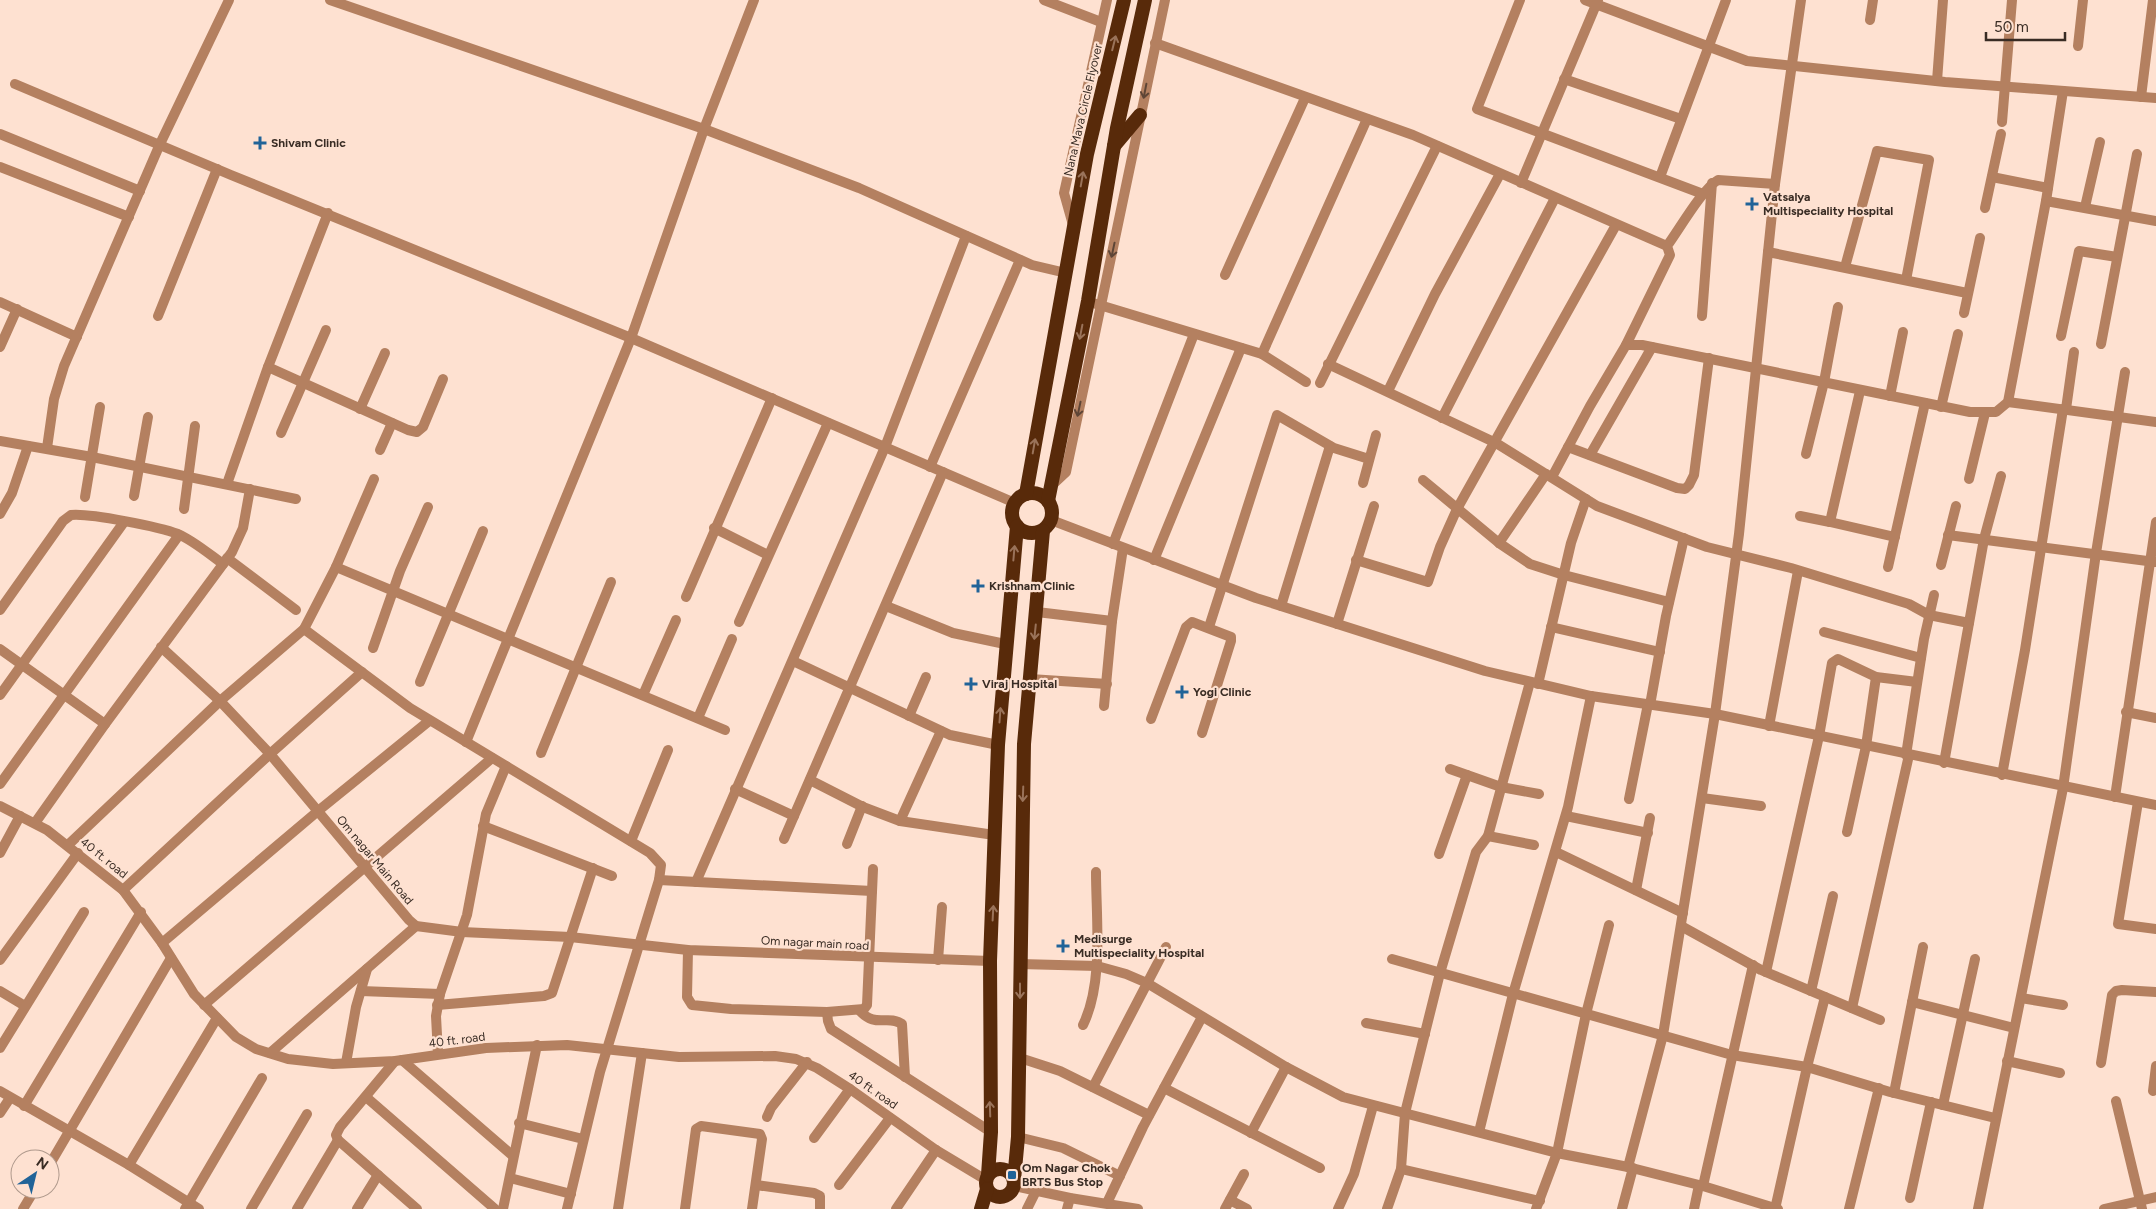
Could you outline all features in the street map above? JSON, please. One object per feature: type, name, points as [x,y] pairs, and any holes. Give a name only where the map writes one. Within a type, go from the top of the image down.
[{"type":"highway","name":"Nana Mava Circle Flyover","points":[[1026,494],[1087,154],[1124,0]]},
{"type":"highway","points":[[1006,1209],[1013,1187],[1018,1138],[1024,744],[1047,525],[1052,510],[1048,501],[1088,301],[1114,146],[1145,0]]},
{"type":"highway","points":[[1114,146],[1140,115]]},
{"type":"highway","points":[[1047,525],[1032,534],[1020,530],[1013,518],[1015,503],[1020,496],[1034,493],[1048,501]]},
{"type":"highway","points":[[981,1209],[987,1181],[991,1132],[990,961],[998,745],[1017,526]]},
{"type":"highway","points":[[987,1181],[992,1171],[1003,1169],[1008,1171],[1013,1187]]},
{"type":"highway","points":[[987,1181],[994,1196],[999,1198],[1013,1187]]},
{"type":"street","points":[[47,448],[56,392],[77,337],[160,144],[228,0]]},
{"type":"street","points":[[330,0],[349,3],[704,129],[859,188],[1020,260],[1066,273]]},
{"type":"street","points":[[466,742],[632,338],[704,129],[754,0]]},
{"type":"street","points":[[1044,0],[1101,22]]},
{"type":"street","points":[[1074,227],[1064,193],[1101,22],[1108,0]]},
{"type":"street","points":[[1051,486],[1066,472],[1165,0]]},
{"type":"street","points":[[1520,0],[1477,109],[1703,194]]},
{"type":"street","points":[[1585,0],[1597,2],[1747,61],[1793,64],[1937,81],[2156,98]]},
{"type":"street","points":[[1660,177],[1726,0]]},
{"type":"street","points":[[1622,1209],[1630,1168],[1663,1035],[1715,714],[1736,555],[1775,184],[1801,0]]},
{"type":"street","points":[[1870,20],[1873,0]]},
{"type":"street","points":[[1937,81],[1944,0]]},
{"type":"street","points":[[2002,122],[2012,0]]},
{"type":"street","points":[[2078,46],[2084,0]]},
{"type":"street","points":[[2142,97],[2153,0]]},
{"type":"street","points":[[1520,183],[1597,2]]},
{"type":"street","points":[[1155,43],[1437,146],[1668,246]]},
{"type":"street","points":[[1564,79],[1681,119]]},
{"type":"street","points":[[16,84],[217,169],[328,212],[632,338],[1015,503]]},
{"type":"street","points":[[1626,345],[1642,345],[1709,358],[1941,407],[1985,414],[1996,412],[2008,402],[2046,201],[2063,90]]},
{"type":"street","points":[[1225,275],[1306,98]]},
{"type":"street","points":[[1262,354],[1367,119]]},
{"type":"street","points":[[0,134],[140,190]]},
{"type":"street","points":[[1985,208],[2001,134]]},
{"type":"street","points":[[2085,208],[2100,142]]},
{"type":"street","points":[[1320,383],[1437,146]]},
{"type":"street","points":[[1845,267],[1877,151],[1929,160],[1906,280]]},
{"type":"street","points":[[2101,344],[2137,154]]},
{"type":"street","points":[[0,167],[129,217]]},
{"type":"street","points":[[158,316],[217,169]]},
{"type":"street","points":[[1388,391],[1435,294],[1500,174]]},
{"type":"street","points":[[1992,177],[2048,188]]},
{"type":"street","points":[[1499,543],[1568,447],[1626,345],[1670,255],[1668,246],[1703,194],[1712,183],[1718,180],[1775,184]]},
{"type":"street","points":[[1702,316],[1712,183]]},
{"type":"street","points":[[1442,418],[1555,198]]},
{"type":"street","points":[[2046,201],[2156,221]]},
{"type":"street","points":[[227,484],[268,367],[328,212]]},
{"type":"street","points":[[1356,560],[1428,582],[1440,547],[1457,509],[1496,443],[1616,224]]},
{"type":"street","points":[[696,882],[885,447],[966,236]]},
{"type":"street","points":[[1964,313],[1980,238]]},
{"type":"street","points":[[2061,336],[2079,251],[2117,257]]},
{"type":"street","points":[[1768,252],[1967,294]]},
{"type":"street","points":[[930,467],[1020,260]]},
{"type":"street","points":[[1088,301],[1262,354],[1306,382]]},
{"type":"street","points":[[0,302],[77,337]]},
{"type":"street","points":[[1806,454],[1824,382],[1838,307]]},
{"type":"street","points":[[0,347],[17,310]]},
{"type":"street","points":[[281,433],[326,330]]},
{"type":"street","points":[[1890,396],[1904,332]]},
{"type":"street","points":[[1113,544],[1194,334]]},
{"type":"street","points":[[1941,407],[1958,334]]},
{"type":"street","points":[[1590,455],[1652,347]]},
{"type":"street","points":[[1154,560],[1241,348]]},
{"type":"street","points":[[2002,775],[2025,650],[2074,352]]},
{"type":"street","points":[[360,409],[385,354]]},
{"type":"street","points":[[1568,447],[1677,488],[1685,488],[1689,485],[1694,475],[1709,358]]},
{"type":"street","points":[[1328,364],[1496,443],[1597,506],[1736,555],[1798,571],[1909,604],[1929,615],[1969,623]]},
{"type":"street","points":[[268,367],[416,432],[423,427],[443,379]]},
{"type":"street","points":[[1978,1209],[2063,788],[2096,553],[2125,372]]},
{"type":"street","points":[[1830,522],[1860,391]]},
{"type":"street","points":[[686,597],[714,528],[772,398]]},
{"type":"street","points":[[2008,402],[2156,422]]},
{"type":"street","points":[[1888,567],[1925,403]]},
{"type":"street","points":[[85,497],[100,407]]},
{"type":"street","points":[[1969,480],[1985,414]]},
{"type":"street","points":[[1209,627],[1277,415],[1330,446],[1369,459]]},
{"type":"street","points":[[134,496],[148,417]]},
{"type":"street","points":[[380,450],[392,423]]},
{"type":"street","points":[[739,622],[828,423]]},
{"type":"street","points":[[184,509],[195,426]]},
{"type":"street","points":[[1363,483],[1376,435]]},
{"type":"street","points":[[0,441],[92,456],[296,499]]},
{"type":"street","points":[[0,514],[12,493],[28,446]]},
{"type":"street","points":[[1281,606],[1330,446]]},
{"type":"street","points":[[784,839],[943,472]]},
{"type":"street","points":[[1944,762],[1984,539],[2001,476]]},
{"type":"street","points":[[68,845],[220,700],[304,629],[336,567],[374,479]]},
{"type":"street","points":[[1423,480],[1499,543],[1530,564],[1564,576],[1670,602]]},
{"type":"street","points":[[35,823],[104,724],[225,561],[243,528],[250,489]]},
{"type":"street","points":[[1387,1209],[1401,1169],[1405,1114],[1440,973],[1476,852],[1488,836],[1501,787],[1551,627],[1571,543],[1586,499]]},
{"type":"street","points":[[1337,624],[1374,506]]},
{"type":"street","points":[[1941,565],[1956,506]]},
{"type":"street","points":[[373,648],[393,592],[428,507]]},
{"type":"street","points":[[0,610],[67,517],[76,514],[124,522],[179,535],[225,561],[296,610]]},
{"type":"street","points":[[1800,516],[1895,537]]},
{"type":"street","points":[[0,696],[124,522]]},
{"type":"street","points":[[2114,797],[2126,712],[2153,562],[2156,522]]},
{"type":"street","points":[[1047,525],[1113,544],[1281,606],[1485,672],[1591,696],[1715,714],[2063,788],[2156,805]]},
{"type":"street","points":[[714,528],[768,555]]},
{"type":"street","points":[[420,682],[450,615],[483,532]]},
{"type":"street","points":[[0,784],[179,535]]},
{"type":"street","points":[[1948,535],[2153,562]]},
{"type":"street","points":[[1629,799],[1684,538]]},
{"type":"street","points":[[1104,706],[1112,621],[1123,548]]},
{"type":"street","points":[[336,567],[725,730]]},
{"type":"street","points":[[1769,726],[1798,571]]},
{"type":"street","points":[[541,753],[611,582]]},
{"type":"street","points":[[1852,1008],[1907,755],[1921,658],[1934,595]]},
{"type":"street","points":[[886,606],[953,633],[1006,644]]},
{"type":"street","points":[[1037,612],[1112,621]]},
{"type":"street","points":[[643,695],[676,620]]},
{"type":"street","points":[[1151,719],[1188,623],[1192,622],[1228,634],[1231,637],[1202,733]]},
{"type":"street","points":[[1551,627],[1660,652]]},
{"type":"street","points":[[304,629],[410,708],[631,841],[656,858],[661,865],[660,880],[608,1048],[583,1139],[567,1209]]},
{"type":"street","points":[[1824,632],[1921,658]]},
{"type":"street","points":[[698,718],[732,639]]},
{"type":"street","name":"Om nagar Main Road","points":[[161,647],[220,700],[270,754],[416,926]]},
{"type":"street","points":[[0,650],[104,724]]},
{"type":"street","points":[[1766,972],[1819,736],[1834,660],[1838,659],[1876,677],[1917,682]]},
{"type":"street","points":[[793,661],[941,731],[998,745]]},
{"type":"street","points":[[123,890],[362,672]]},
{"type":"street","points":[[909,716],[926,677]]},
{"type":"street","points":[[1847,832],[1866,746],[1876,677]]},
{"type":"street","points":[[1030,679],[1107,684]]},
{"type":"street","points":[[1478,1132],[1513,994],[1566,816],[1591,696]]},
{"type":"street","points":[[2126,712],[2156,718]]},
{"type":"street","points":[[162,943],[429,720]]},
{"type":"street","points":[[900,821],[941,731]]},
{"type":"street","points":[[631,841],[668,750]]},
{"type":"street","points":[[204,1005],[367,868],[492,758]]},
{"type":"street","points":[[438,1054],[436,1032],[437,1005],[462,932],[486,814],[506,766]]},
{"type":"street","points":[[1450,770],[1501,787],[1539,794]]},
{"type":"street","points":[[1440,854],[1467,775]]},
{"type":"street","points":[[810,780],[862,806],[900,821],[994,835]]},
{"type":"street","points":[[735,789],[794,816]]},
{"type":"street","points":[[1702,798],[1761,806]]},
{"type":"street","points":[[2138,802],[2118,924],[2156,929]]},
{"type":"street","name":"40 ft. road","points":[[0,806],[35,823],[68,845],[123,890],[141,912],[191,989],[204,1005],[245,1044],[303,1062],[399,1061],[486,1048],[537,1045],[608,1048],[704,1058],[775,1056],[796,1059],[807,1062],[850,1089],[936,1150],[987,1181]]},
{"type":"street","points":[[847,844],[862,806]]},
{"type":"street","points":[[0,853],[20,816]]},
{"type":"street","points":[[1566,816],[1648,833]]},
{"type":"street","points":[[1636,890],[1650,818]]},
{"type":"street","points":[[483,826],[612,876]]},
{"type":"street","points":[[1488,836],[1534,846]]},
{"type":"street","points":[[1556,852],[1684,913]]},
{"type":"street","points":[[0,960],[78,853]]},
{"type":"street","points":[[437,1005],[549,995],[554,990],[592,868]]},
{"type":"street","points":[[688,950],[687,997],[692,1005],[731,1009],[828,1012],[864,1010],[867,1006],[873,869]]},
{"type":"street","points":[[1083,1024],[1094,994],[1096,966],[1096,872]]},
{"type":"street","points":[[660,880],[872,890]]},
{"type":"street","points":[[1811,991],[1833,896]]},
{"type":"street","points":[[938,960],[942,907]]},
{"type":"street","points":[[0,1048],[84,912]]},
{"type":"street","points":[[24,1106],[141,912]]},
{"type":"street","points":[[1401,1169],[1538,1205],[1557,1153],[1586,1014],[1609,925]]},
{"type":"street","points":[[270,1053],[416,926],[462,932],[570,937],[640,944]]},
{"type":"street","points":[[1681,926],[1766,972],[1880,1020]]},
{"type":"street","name":"Om nagar main road","points":[[640,944],[688,950],[990,961]]},
{"type":"street","points":[[1894,1093],[1923,947]]},
{"type":"street","points":[[1093,1087],[1166,948]]},
{"type":"street","points":[[59,1149],[171,958]]},
{"type":"street","points":[[1392,959],[1732,1056],[1807,1067],[1894,1093],[1995,1118]]},
{"type":"street","points":[[1943,1105],[1975,959]]},
{"type":"street","points":[[1020,964],[1096,966],[1126,974],[1147,983],[1326,1090],[1373,1106],[1557,1153],[1630,1168],[1701,1186],[1776,1209],[1807,1067],[1825,997]]},
{"type":"street","points":[[1694,1209],[1753,965]]},
{"type":"street","points":[[346,1063],[361,991],[368,968]]},
{"type":"street","points":[[2101,1063],[2112,995],[2116,991],[2122,990],[2156,992]]},
{"type":"street","points":[[0,991],[25,1006]]},
{"type":"street","points":[[361,991],[440,994]]},
{"type":"street","points":[[2020,998],[2063,1005]]},
{"type":"street","points":[[1912,1002],[2014,1028]]},
{"type":"street","points":[[859,1010],[871,1021],[898,1022],[902,1024],[905,1077]]},
{"type":"street","points":[[828,1012],[828,1021],[831,1029],[991,1132]]},
{"type":"street","points":[[1107,1203],[1149,1115],[1202,1017]]},
{"type":"street","points":[[128,1165],[217,1018]]},
{"type":"street","points":[[1366,1023],[1425,1034]]},
{"type":"street","points":[[503,1209],[519,1123],[537,1045]]},
{"type":"street","points":[[618,1209],[642,1053]]},
{"type":"street","points":[[1020,1058],[1060,1071],[1149,1115]]},
{"type":"street","points":[[417,1209],[338,1140],[336,1131],[399,1061],[513,1156]]},
{"type":"street","points":[[2007,1061],[2060,1073]]},
{"type":"street","points":[[767,1117],[771,1108],[807,1062]]},
{"type":"street","points":[[2154,1091],[2156,1066]]},
{"type":"street","points":[[1251,1133],[1286,1067]]},
{"type":"street","points":[[187,1206],[262,1078]]},
{"type":"street","points":[[1164,1088],[1320,1168]]},
{"type":"street","points":[[1849,1209],[1879,1088]]},
{"type":"street","points":[[814,1138],[850,1089]]},
{"type":"street","points":[[0,1092],[128,1165],[187,1206],[199,1209]]},
{"type":"street","points":[[366,1097],[495,1209]]},
{"type":"street","points":[[0,1113],[10,1098]]},
{"type":"street","points":[[2116,1101],[2142,1205]]},
{"type":"street","points":[[1910,1198],[1931,1102]]},
{"type":"street","points":[[1338,1209],[1354,1174],[1373,1106]]},
{"type":"street","points":[[251,1209],[306,1114]]},
{"type":"street","points":[[839,1185],[890,1118]]},
{"type":"street","points":[[519,1123],[583,1139]]},
{"type":"street","points":[[685,1209],[696,1129],[698,1127],[760,1134],[762,1139],[752,1209]]},
{"type":"street","points":[[1018,1138],[1063,1148],[1120,1176]]},
{"type":"street","points":[[297,1209],[338,1140]]},
{"type":"street","points":[[896,1209],[936,1150]]},
{"type":"street","points":[[358,1209],[378,1174]]},
{"type":"street","points":[[1244,1174],[1228,1204],[1247,1209]]},
{"type":"street","points":[[510,1178],[571,1194]]},
{"type":"street","points":[[756,1185],[814,1193],[820,1196],[820,1209]]},
{"type":"street","points":[[1013,1187],[1138,1209]]},
{"type":"street","points":[[1027,1209],[1036,1191]]},
{"type":"street","points":[[2104,1209],[2142,1205],[2156,1197]]},
{"type":"street","points":[[1067,1209],[1070,1198]]},
{"type":"place","name":"Shivam Clinic","points":[[260,143]]},
{"type":"place","name":"Vatsalya Multispeciality Hospital","points":[[1752,204]]},
{"type":"place","name":"Krishnam Clinic","points":[[978,586]]},
{"type":"place","name":"Viraj Hospital","points":[[971,684]]},
{"type":"place","name":"Yogi Clinic","points":[[1182,692]]},
{"type":"place","name":"Medisurge Multispeciality Hospital","points":[[1063,946]]},
{"type":"place","name":"Om Nagar Chok BRTS Bus Stop","points":[[1012,1175]]}]
